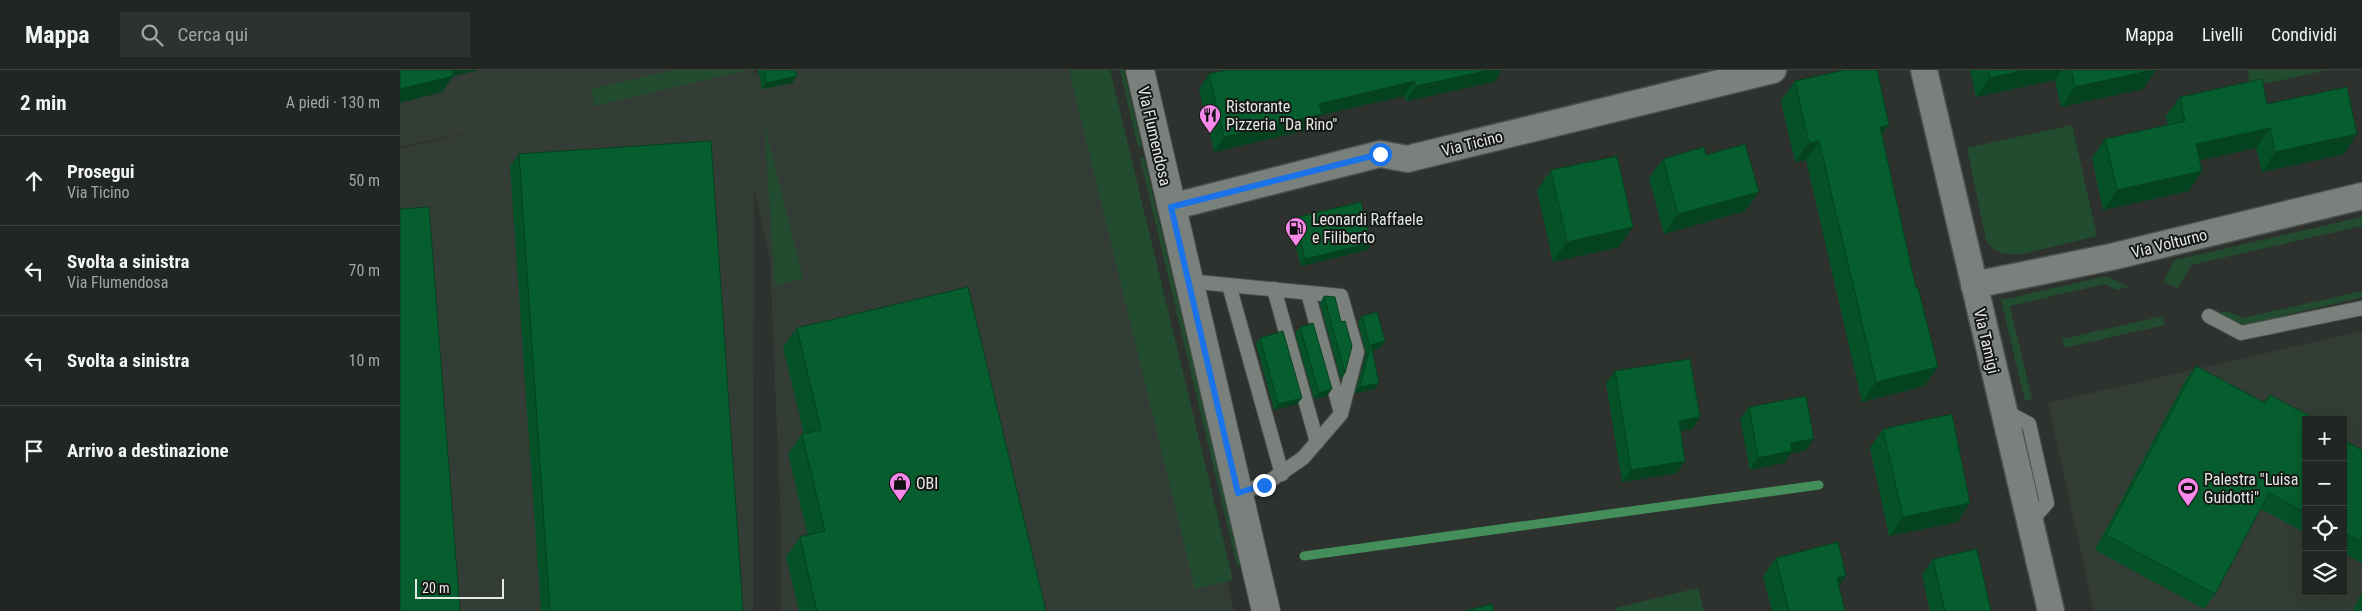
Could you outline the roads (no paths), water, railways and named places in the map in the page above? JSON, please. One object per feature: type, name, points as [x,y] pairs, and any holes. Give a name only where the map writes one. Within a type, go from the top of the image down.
[{"type":"street","name":"Via Flumendosa","points":[[1140,70],[1187,281],[1266,611]]},
{"type":"street","name":"Via Ticino","points":[[1171,207],[1380,154],[1408,158],[1773,70]]},
{"type":"street","name":"Via Tamigi","points":[[1924,70],[2052,611]]},
{"type":"street","name":"Via Volturno","points":[[1974,285],[2111,257],[2362,196]]},
{"type":"lane","points":[[1187,281],[1341,296],[1357,352],[1341,414],[1303,458],[1264,485],[1238,493]]},
{"type":"lane","points":[[1229,285],[1282,474]]},
{"type":"lane","points":[[1274,289],[1317,442]]},
{"type":"lane","points":[[1308,293],[1341,414]]},
{"type":"lane","points":[[2209,316],[2241,333],[2362,308]]},
{"type":"waterway","points":[[1304,556],[1819,485]]},
{"type":"place","name":"Ristorante Pizzeria \"Da Rino\"","points":[[1210,134]]},
{"type":"place","name":"Leonardi Raffaele e Filiberto","points":[[1296,247]]},
{"type":"place","name":"OBI","points":[[900,502]]},
{"type":"place","name":"Palestra \"Luisa Guidotti\"","points":[[2188,507]]}]
